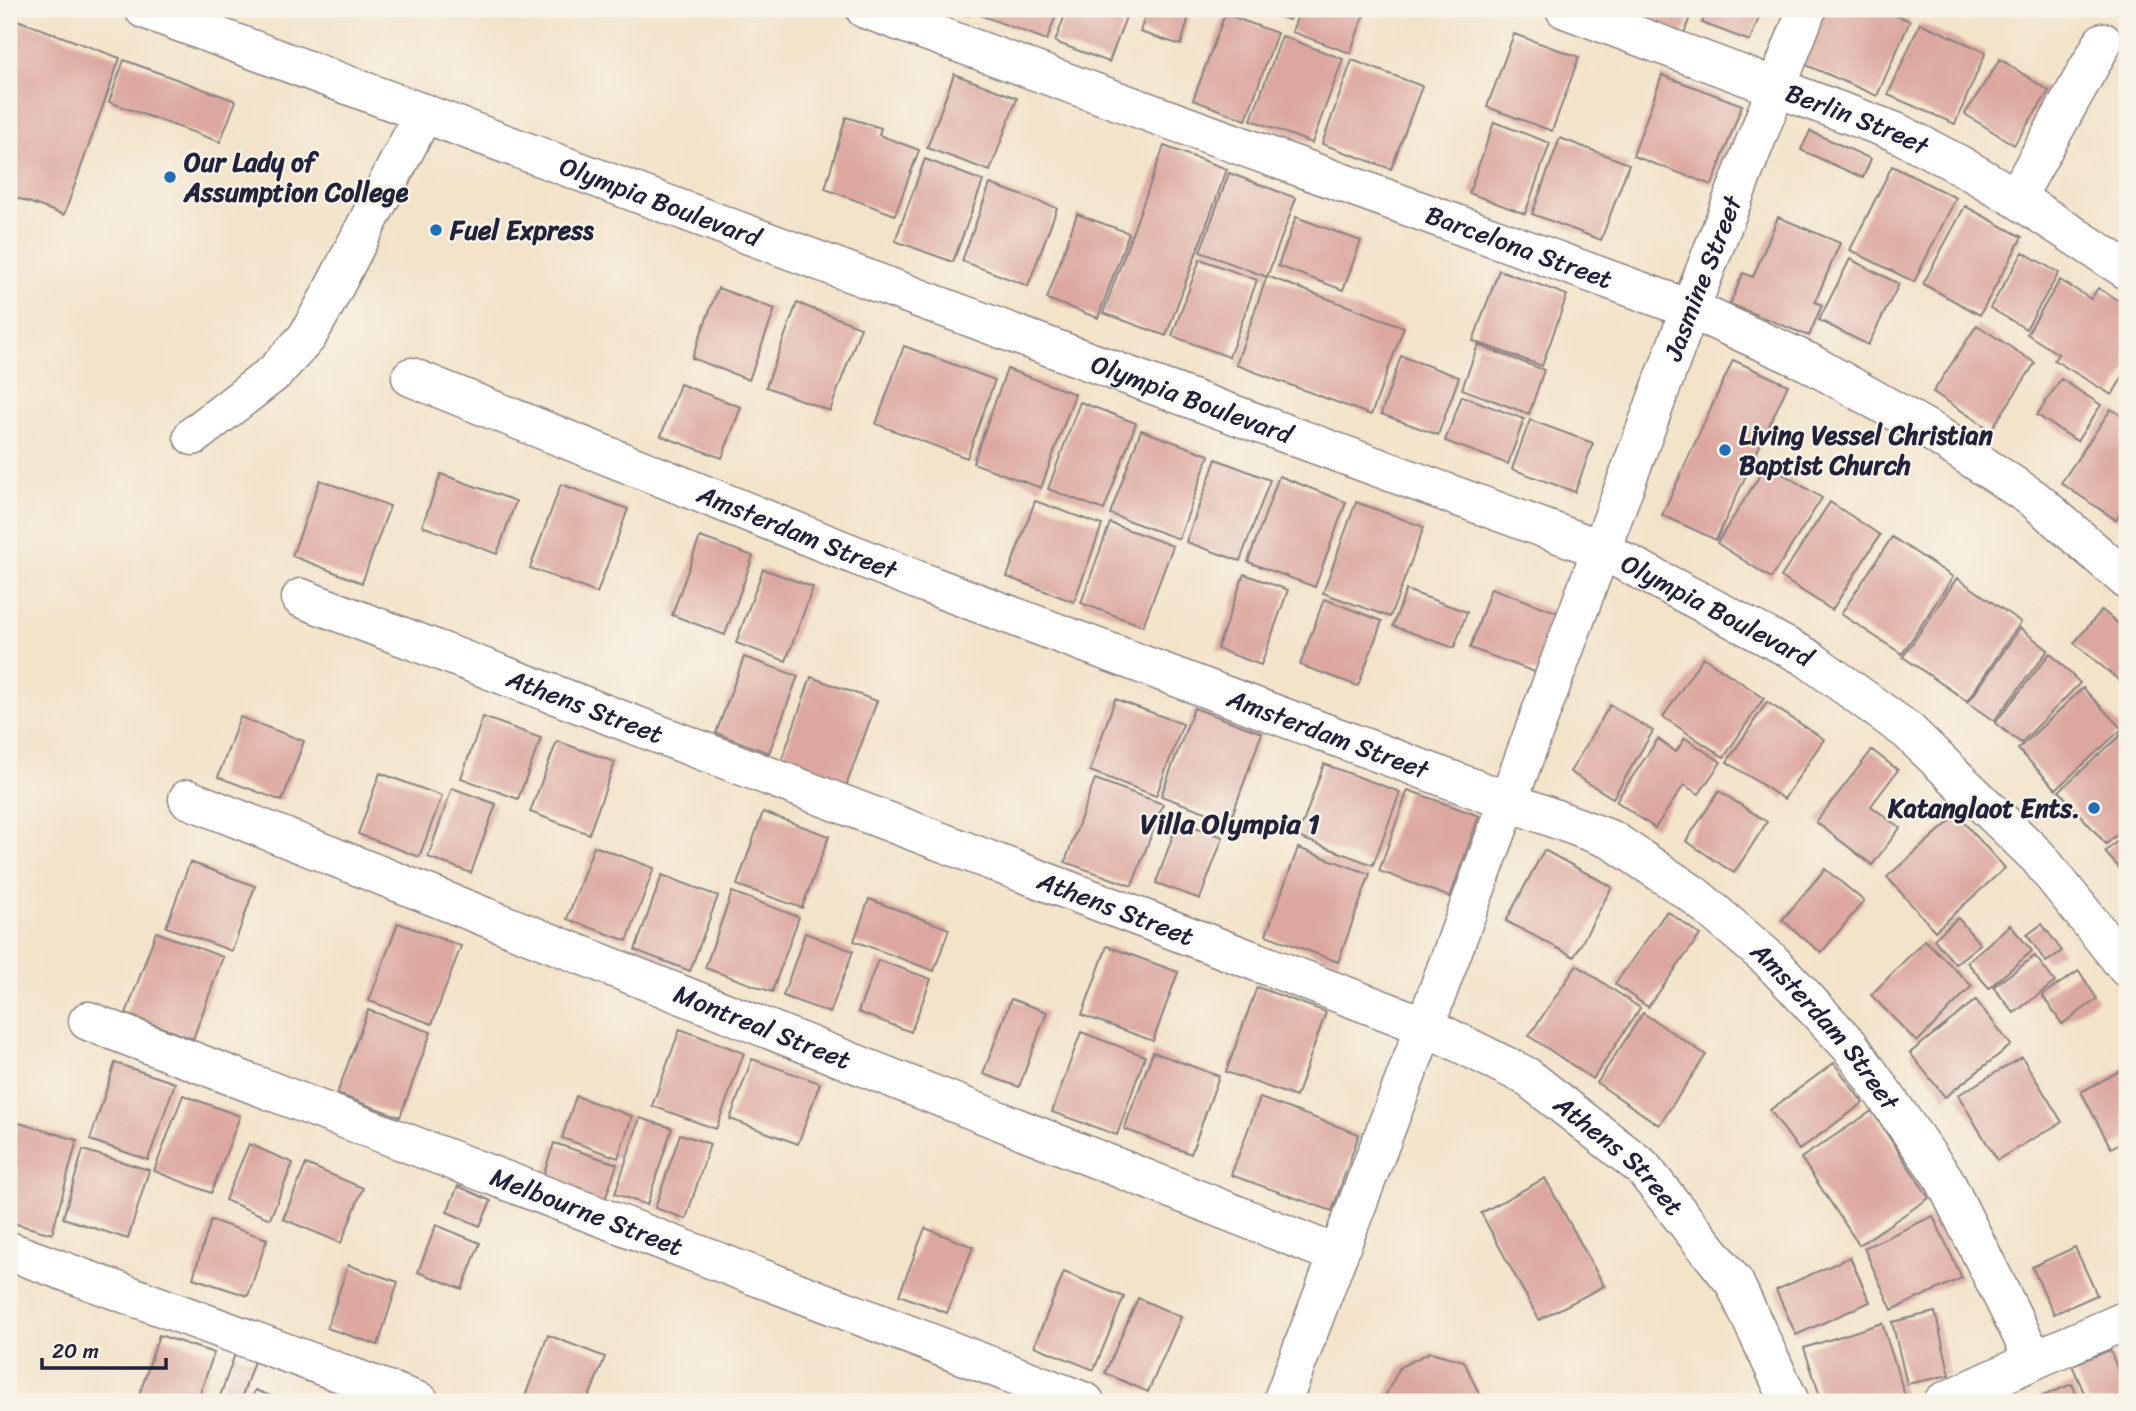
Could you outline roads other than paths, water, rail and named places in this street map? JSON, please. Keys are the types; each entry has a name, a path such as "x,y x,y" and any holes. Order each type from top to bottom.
{"street":[{"name":"Olympia Boulevard","path":"145,9 1600,549 1806,657 1908,731 2038,857 2127,968"},
{"name":"Barcelona Street","path":"864,9 1690,309 1808,362 1932,432 2034,499 2127,580"},
{"name":"Berlin Street","path":"1566,9 1896,132 2016,198 2127,270"},
{"name":"Jasmine Street","path":"1282,1402 1425,1026 1690,309 1807,9"},
{"path":"2016,198 2103,42"},
{"path":"193,436 275,372 306,337 424,113"},
{"name":"Amsterdam Street","path":"411,377 927,584 1612,840 1694,895 1769,959 1850,1046 1944,1179 2034,1360"},
{"name":"Athens Street","path":"301,598 1425,1026 1526,1076 1642,1167 1734,1282 1790,1402"},
{"name":"Montreal Street","path":"188,799 1338,1255"},
{"name":"Melbourne Street","path":"88,1021 1039,1394 1085,1402"},
{"path":"9,1251 420,1402"},
{"path":"1943,1402 2127,1320"}],"place":[{"name":"Our Lady of Assumption College","path":"170,177"},
{"name":"Fuel Express","path":"436,230"},
{"name":"Living Vessel Christian Baptist Church","path":"1725,450"},
{"name":"Katanglaot Ents.","path":"2094,808"}],"district":[{"name":"Villa Olympia 1","path":"1230,823"}]}
